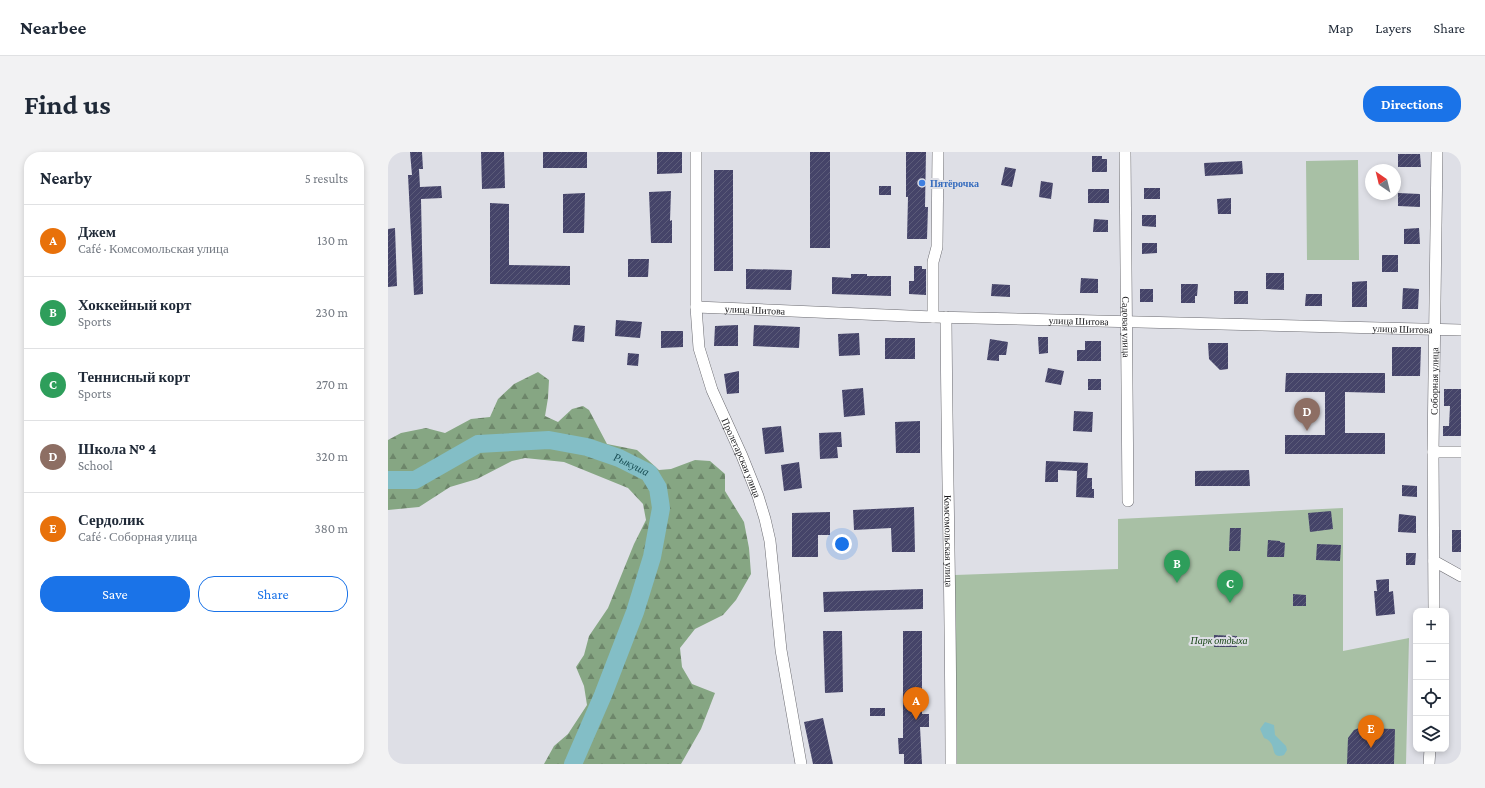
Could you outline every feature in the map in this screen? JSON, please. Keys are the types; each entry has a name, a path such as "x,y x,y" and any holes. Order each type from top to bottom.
{"street":[{"name":"Пролетарская улица","path":"696,152 696,307 699,348 712,390 758,496 770,541 781,650 801,764"},
{"path":"933,317 933,262 937,240 938,152"},
{"name":"Садовая улица","path":"1125,152 1128,501"},
{"name":"Соборная улица","path":"1434,608 1433,452 1437,152"},
{"name":"улица Шитова","path":"696,307 933,317 1461,330"},
{"name":"Комсомольская улица","path":"946,317 951,764"},
{"path":"1433,452 1461,452"},
{"path":"1434,561 1461,576"},
{"path":"1429,764 1430,752"}],"green space":[{"path":"1358,160 1359,260 1307,260 1306,161"},
{"path":"538,372 549,380 545,416 558,422 572,409 583,406 589,410 607,444 637,450 659,470 671,469 695,460 710,461 725,474 725,491 744,522 749,548 751,574 736,600 723,615 695,629 680,648 682,667 692,684 715,693 701,729 681,764 544,764 554,746 568,734 587,705 584,686 576,667 584,655 589,636 608,608 634,544 646,520 643,504 628,488 564,462 525,458 512,461 477,479 450,487 419,507 388,510 388,440 401,433 426,428 445,433 471,419 490,417 498,399 514,384"},
{"name":"Парк отдыха","path":"1343,508 1343,651 1409,638 1406,764 956,764 955,575 1118,569 1118,519"}],"water":[{"path":"1265,722 1274,725 1275,735 1286,746 1287,750 1284,755 1276,755 1269,740 1264,738 1260,729"}],"building":[{"path":"410,152 422,152 423,169 419,169 420,187 441,186 442,198 421,199 423,294 414,295 408,175 412,175"},
{"path":"481,152 504,152 505,188 482,189"},
{"path":"543,152 587,152 587,168 543,168"},
{"path":"657,152 682,152 682,173 657,174"},
{"path":"810,152 830,152 830,248 810,248"},
{"path":"906,152 926,152 925,207 928,207 927,239 907,239 908,197 906,197"},
{"path":"1398,154 1420,154 1421,167 1401,167 1401,164 1398,164"},
{"path":"1092,156 1102,156 1102,159 1107,159 1107,172 1092,172"},
{"path":"1242,161 1243,174 1205,176 1204,163"},
{"path":"1005,167 1016,169 1012,187 1001,185"},
{"path":"714,170 733,170 733,271 714,271"},
{"path":"1041,181 1053,183 1051,199 1039,197"},
{"path":"879,186 891,186 891,195 879,195"},
{"path":"1144,188 1160,188 1160,199 1144,199"},
{"path":"1088,189 1109,189 1109,203 1088,203"},
{"path":"671,191 670,221 672,220 672,243 651,243 649,192"},
{"path":"585,193 584,233 563,233 563,194"},
{"path":"1401,193 1420,194 1420,207 1398,206 1398,200 1401,200"},
{"path":"1231,198 1231,214 1218,214 1217,199"},
{"path":"490,203 509,204 509,265 570,266 570,285 490,284"},
{"path":"1142,215 1156,215 1156,227 1142,226"},
{"path":"1094,219 1108,220 1108,232 1093,232"},
{"path":"395,228 397,286 388,287 388,229"},
{"path":"1419,228 1420,244 1404,244 1404,229"},
{"path":"1142,243 1157,243 1157,253 1142,254"},
{"path":"1382,255 1398,255 1398,272 1382,272"},
{"path":"628,259 649,259 648,277 628,277"},
{"path":"914,266 922,266 922,269 926,269 926,295 909,294 909,281 914,281"},
{"path":"746,269 792,270 791,290 746,289"},
{"path":"1266,273 1284,273 1284,290 1266,289"},
{"path":"851,274 891,276 891,296 832,294 832,277 851,278"},
{"path":"1081,278 1098,279 1098,293 1080,293"},
{"path":"1367,281 1367,307 1352,307 1352,282"},
{"path":"992,284 1010,285 1010,297 991,296"},
{"path":"1181,284 1198,284 1195,303 1181,303"},
{"path":"1403,288 1419,289 1418,309 1402,309"},
{"path":"1140,289 1153,289 1153,302 1140,302"},
{"path":"1234,291 1248,291 1248,304 1234,304"},
{"path":"1306,294 1322,294 1322,306 1305,306"},
{"path":"616,320 642,322 640,338 615,336"},
{"path":"574,325 585,326 584,342 572,341"},
{"path":"738,325 738,346 714,346 715,326"},
{"path":"754,325 800,327 799,348 753,346"},
{"path":"661,331 683,331 683,347 661,348"},
{"path":"859,333 860,355 839,356 838,334"},
{"path":"1038,337 1048,337 1048,353 1039,354"},
{"path":"885,338 915,338 915,359 885,359"},
{"path":"990,339 1008,342 1006,355 999,355 999,361 987,360"},
{"path":"1085,341 1101,341 1101,361 1077,361 1077,350 1085,350"},
{"path":"1208,343 1228,343 1228,369 1220,370 1209,359"},
{"path":"1392,347 1421,347 1420,376 1392,376"},
{"path":"628,353 639,354 638,366 627,365"},
{"path":"1048,368 1064,371 1061,385 1045,382"},
{"path":"739,371 739,393 727,394 724,374"},
{"path":"1286,373 1385,373 1385,393 1345,392 1345,433 1385,433 1385,454 1285,454 1285,435 1325,435 1325,392 1285,392"},
{"path":"1088,379 1101,379 1101,390 1088,390"},
{"path":"863,388 865,415 844,417 842,390"},
{"path":"1444,389 1461,389 1461,436 1443,436 1443,426 1449,426 1450,406 1444,406"},
{"path":"1074,411 1093,412 1092,432 1073,431"},
{"path":"920,421 920,453 896,453 895,422"},
{"path":"781,426 784,452 765,454 762,428"},
{"path":"841,432 842,447 837,447 838,458 820,459 819,433"},
{"path":"1046,461 1088,463 1087,478 1092,478 1094,498 1076,497 1077,471 1058,470 1058,482 1045,482"},
{"path":"799,462 802,488 784,491 781,465"},
{"path":"1249,470 1250,486 1195,486 1195,471"},
{"path":"1402,485 1417,486 1417,497 1402,496"},
{"path":"914,507 915,552 892,552 891,528 854,530 853,510"},
{"path":"1331,511 1333,529 1310,532 1308,513"},
{"path":"830,512 830,535 818,535 818,557 792,557 792,513"},
{"path":"1399,514 1416,516 1416,533 1398,532"},
{"path":"1230,528 1241,528 1240,551 1229,551"},
{"path":"1452,530 1461,530 1461,552 1452,552"},
{"path":"1268,540 1285,543 1284,557 1267,557"},
{"path":"1317,544 1341,545 1340,561 1316,560"},
{"path":"1406,553 1416,553 1415,565 1406,565"},
{"path":"1389,579 1389,592 1393,591 1395,614 1376,616 1374,591 1377,591 1376,580"},
{"path":"923,589 923,609 824,612 823,592"},
{"path":"1293,594 1306,595 1306,606 1293,606"},
{"path":"823,631 842,631 843,692 825,693"},
{"path":"903,631 922,631 922,714 929,714 929,727 920,727 922,764 904,764 904,754 899,754 898,738 903,738"},
{"path":"1214,635 1237,636 1237,647 1214,647"},
{"path":"870,708 885,708 885,716 870,716"},
{"path":"823,718 833,764 813,764 804,722"},
{"path":"1359,728 1395,729 1394,764 1347,764 1348,738 1354,730"}],"waterway":[{"name":"Рыкуша","path":"388,480 415,480 478,444 549,440 587,447 619,458 649,473 658,488 661,508 652,557 635,612 603,695 573,764"}],"place":[{"name":"Пятёрочка","path":"922,183"},
{"name":"Школа № 4","path":"1307,431"},
{"name":"Хоккейный корт","path":"1177,583"},
{"name":"Теннисный корт","path":"1230,603"},
{"name":"Джем","path":"916,720"},
{"name":"Сердолик","path":"1371,748"}]}
